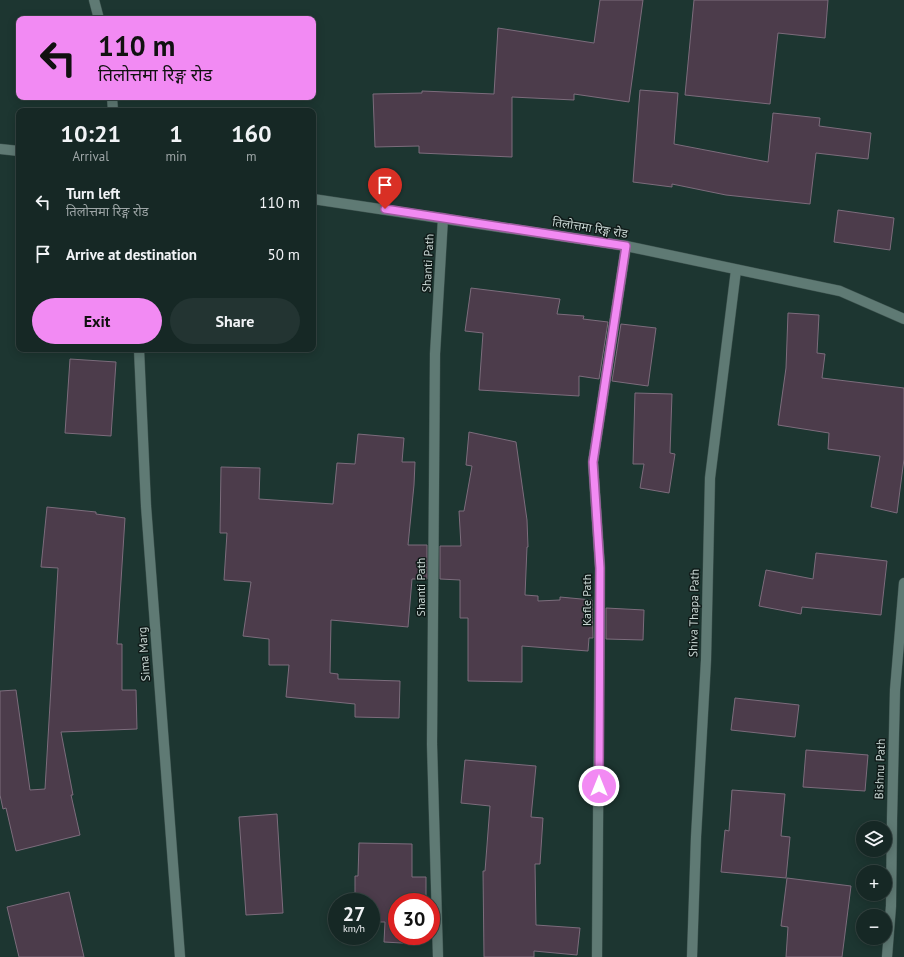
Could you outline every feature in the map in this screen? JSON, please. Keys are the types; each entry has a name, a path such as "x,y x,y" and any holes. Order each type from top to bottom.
{"street":[{"path":"94,0 98,16"},
{"path":"0,149 16,151"},
{"name":"तिलोत्तमा रिङ्ग रोड","path":"316,199 626,246 840,291 904,319"},
{"name":"Shanti Path","path":"438,957 432,736 435,354 443,218"},
{"name":"Kafle Path","path":"598,957 600,568 593,462 626,246"},
{"name":"Shiva Thapa Path","path":"692,957 696,837 706,660 710,478 736,270"},
{"name":"Sima Marg","path":"139,352 146,506 180,957"},
{"name":"Bishnu Path","path":"887,957 891,906 895,690 904,582"}],"building":[{"path":"600,0 643,0 629,102 574,94 574,100 512,97 512,157 419,153 419,146 375,147 373,94 422,93 422,91 494,94 498,28 594,43"},
{"path":"694,0 828,0 825,38 778,33 770,104 685,95"},
{"path":"640,90 678,93 674,144 768,162 773,113 820,118 819,126 871,133 868,159 816,153 810,204 726,195 672,184 672,187 633,182"},
{"path":"838,210 894,218 890,250 834,242"},
{"path":"471,288 560,299 557,314 584,316 583,319 608,322 599,379 579,376 579,396 479,390 483,333 465,331"},
{"path":"788,313 819,315 817,353 825,354 822,378 904,388 904,459 897,513 871,507 880,456 828,449 829,433 778,425 786,368"},
{"path":"621,324 656,328 648,386 612,381"},
{"path":"70,359 116,362 111,436 65,433"},
{"path":"635,393 672,394 670,453 675,454 669,493 640,488 644,464 633,464"},
{"path":"469,432 516,442 527,520 528,547 525,595 538,596 538,601 560,600 560,597 592,600 593,638 589,638 588,651 522,646 522,682 468,681 468,618 460,618 460,580 440,579 440,546 461,546 459,511 464,511 472,466 466,465"},
{"path":"358,434 404,438 402,462 415,462 408,545 427,545 427,579 412,579 408,627 331,620 330,673 338,674 338,679 400,681 399,718 355,717 355,704 286,697 289,665 269,665 269,639 243,636 251,582 224,580 227,533 220,533 221,467 260,468 259,499 333,504 337,463 355,464"},
{"path":"47,507 96,512 96,514 125,518 117,644 122,644 122,690 136,690 137,729 61,732 73,795 71,795 80,835 16,851 6,808 3,809 0,795 0,691 16,690 30,790 45,789 58,568 41,567"},
{"path":"816,553 887,561 881,615 802,607 801,614 759,606 766,570 813,579"},
{"path":"606,608 644,610 643,640 606,639"},
{"path":"735,698 799,705 795,737 731,730"},
{"path":"806,750 868,755 865,791 803,787"},
{"path":"465,760 536,766 531,817 543,818 540,864 535,864 536,925 580,928 577,955 534,951 534,957 484,957 483,871 485,871 490,806 461,803"},
{"path":"732,790 785,794 781,836 790,837 786,878 721,872 725,830 729,831"},
{"path":"277,814 283,913 246,915 239,817"},
{"path":"359,843 412,844 412,877 426,877 426,893 388,893 388,942 384,942 385,922 380,922 380,893 355,893 355,876 358,876"},
{"path":"787,878 851,886 842,957 786,957 788,927 781,926"},
{"path":"69,892 84,957 19,957 7,907"}],"route":[{"path":"385,209 626,246 593,462 600,568 599,786"}]}
